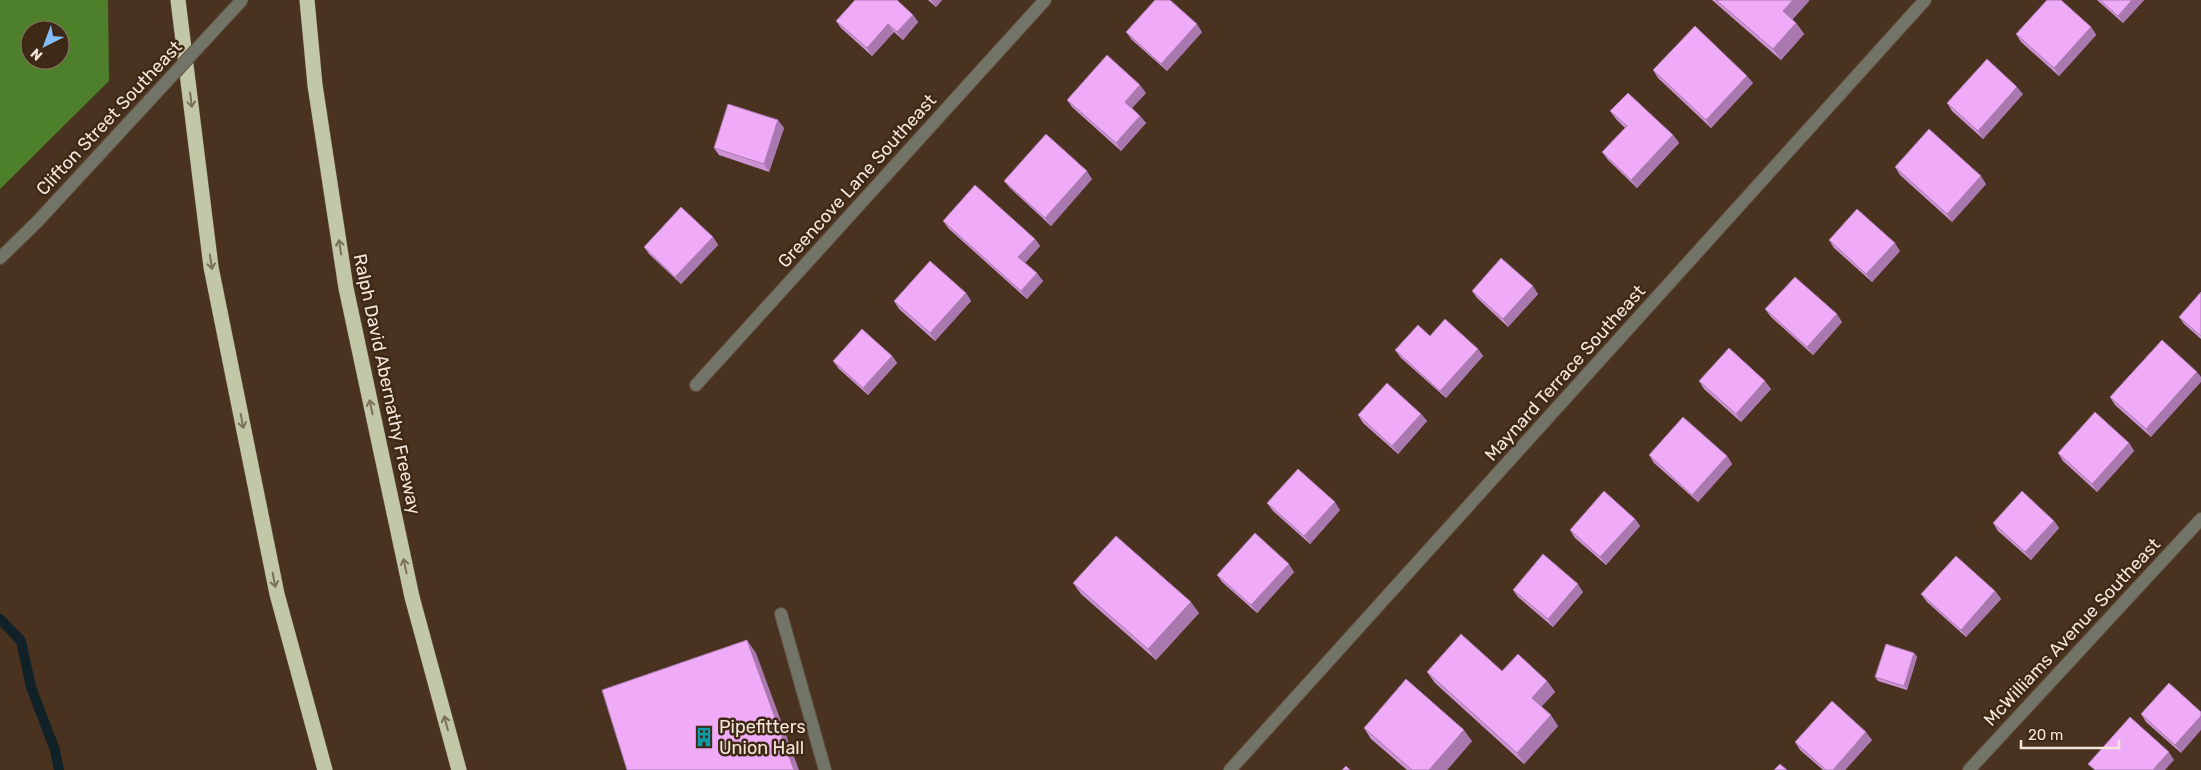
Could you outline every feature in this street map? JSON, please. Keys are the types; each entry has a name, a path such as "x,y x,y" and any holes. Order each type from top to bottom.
{"highway":[{"path":"178,0 211,267 277,594 325,770"},
{"name":"Ralph David Abernathy Freeway","path":"307,0 315,85 346,288 412,597 459,770"}],"street":[{"name":"Clifton Street Southeast","path":"0,258 37,222 242,0"},
{"name":"Greencove Lane Southeast","path":"696,385 1045,0"},
{"name":"Maynard Terrace Southeast","path":"1230,770 1925,0"},
{"name":"McWilliams Avenue Southeast","path":"1969,770 2201,519"},
{"path":"781,614 825,770"}],"green space":[{"path":"0,0 108,0 109,81 0,189"}],"building":[{"path":"855,0 897,0 913,15 897,32 888,24 867,48 836,21"},
{"path":"1155,0 1170,0 1197,24 1161,64 1126,32"},
{"path":"1716,0 1793,0 1783,11 1796,23 1773,49"},
{"path":"2047,0 2061,0 2091,27 2054,68 2016,34"},
{"path":"2100,0 2132,0 2118,16"},
{"path":"1695,26 1747,76 1706,120 1653,70"},
{"path":"1107,55 1140,85 1125,102 1140,116 1116,143 1067,100"},
{"path":"1987,59 2017,87 1978,131 1947,103"},
{"path":"1628,93 1673,135 1631,180 1602,152 1627,126 1610,111"},
{"path":"728,104 778,120 764,164 714,148"},
{"path":"1929,129 1981,176 1947,214 1895,167"},
{"path":"1046,134 1087,171 1045,218 1004,181"},
{"path":"975,185 1035,239 1018,257 1037,273 1021,291 943,221"},
{"path":"681,207 713,237 675,277 644,247"},
{"path":"1857,209 1895,243 1866,274 1829,240"},
{"path":"1501,258 1533,286 1503,319 1472,291"},
{"path":"930,261 966,293 930,333 894,301"},
{"path":"1795,277 1837,314 1807,347 1765,309"},
{"path":"2201,292 2201,336 2179,317"},
{"path":"1445,319 1478,349 1440,391 1395,350 1418,325 1430,336"},
{"path":"862,329 892,356 863,388 833,361"},
{"path":"2162,340 2197,372 2146,429 2110,397"},
{"path":"1729,348 1765,381 1736,414 1699,381"},
{"path":"1387,383 1421,414 1392,446 1358,415"},
{"path":"2095,412 2129,443 2092,484 2058,453"},
{"path":"1683,417 1727,456 1692,495 1649,455"},
{"path":"1298,469 1335,502 1304,536 1267,503"},
{"path":"1604,491 1635,519 1600,557 1570,530"},
{"path":"2022,491 2054,521 2025,552 1993,523"},
{"path":"1255,533 1289,564 1251,605 1217,575"},
{"path":"1116,536 1191,602 1148,649 1073,583"},
{"path":"1543,554 1578,584 1548,619 1513,590"},
{"path":"1956,556 1995,591 1961,630 1921,594"},
{"path":"1461,634 1502,671 1518,654 1547,681 1532,698 1551,715 1517,753 1427,672"},
{"name":"Pipefitters Union Hall","path":"747,640 794,770 627,770 602,690"},
{"path":"1886,644 1914,653 1904,686 1875,677"},
{"path":"1406,679 1464,730 1429,770 1412,770 1364,728"},
{"path":"2169,683 2201,712 2201,716 2175,745 2141,714"},
{"path":"1832,701 1866,732 1833,770 1826,770 1795,742"},
{"path":"2130,717 2169,752 2153,770 2095,770 2088,764"},
{"path":"1780,764 1787,770 1774,770"},
{"path":"1346,766 1350,770 1342,770"}],"waterway":[{"path":"0,619 21,641 31,687 55,750 59,770"}],"place":[{"name":"Pipefitters Union Hall","path":"704,737"}]}
